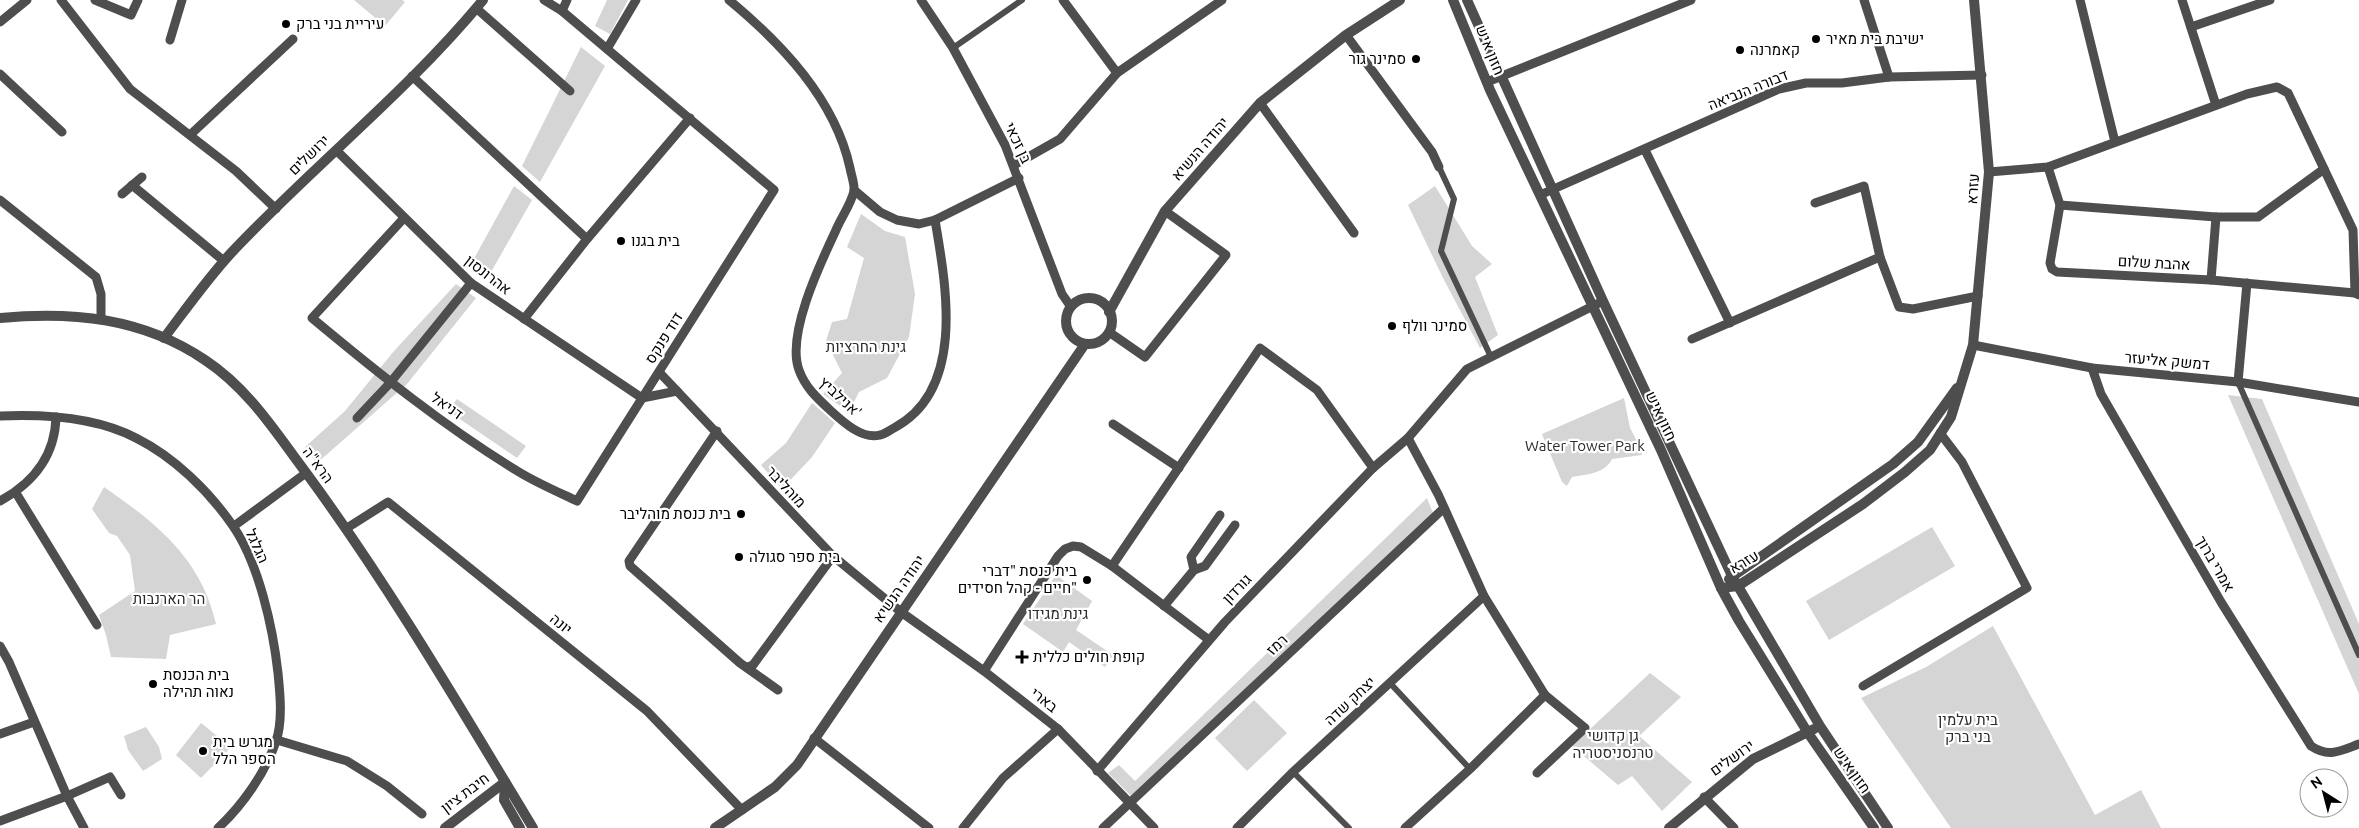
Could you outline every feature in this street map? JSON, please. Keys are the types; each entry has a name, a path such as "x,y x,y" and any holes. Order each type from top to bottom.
{"street":[{"path":"0,22 27,0"},
{"path":"61,0 130,88 236,171 276,209"},
{"path":"95,0 131,15 138,0"},
{"path":"170,40 182,0"},
{"path":"524,319 587,239 690,118 562,11 544,0"},
{"path":"562,11 567,0"},
{"path":"607,49 636,0"},
{"path":"729,0 794,62 834,124 847,155 854,190 880,212 897,220 919,224 935,220 1019,178"},
{"name":"בן זכאי","path":"921,0 952,48 1005,145 1062,294 1071,307"},
{"path":"952,48 1022,0"},
{"path":"1064,0 1117,74"},
{"path":"1014,166 1060,139 1117,74 1222,0"},
{"name":"יהודה הנשיא","path":"1109,312 1165,211 1260,103 1346,35 1400,0"},
{"name":"חזון איש","path":"1453,0 1487,82 1661,450 1721,588 1808,732 1874,828"},
{"name":"חזון איש","path":"1467,0 1603,301 1732,576 1820,726 1888,828"},
{"path":"1487,82 1691,0"},
{"path":"1864,0 1890,77"},
{"name":"עזרא","path":"1721,588 1738,586 1863,504 1930,450 1951,417 1973,345 1990,172 1974,0"},
{"path":"2080,0 2115,142"},
{"path":"2182,0 2216,105"},
{"path":"2191,27 2270,0"},
{"path":"479,4 570,91"},
{"name":"ירושלים","path":"164,338 224,261 412,76 479,4"},
{"path":"1346,35 1432,152 1454,199 1441,251 1492,357"},
{"path":"190,135 293,39"},
{"path":"0,74 62,132"},
{"name":"דבורה הנביאה","path":"1540,195 1779,89 1806,83 1842,83 1890,77 1982,75"},
{"path":"412,76 587,239"},
{"path":"1990,172 2048,167 2247,94 2277,87 2288,93 2353,230 2357,294"},
{"path":"1260,103 1354,233"},
{"name":"דוד פנקס","path":"577,501 774,190 690,118"},
{"name":"אהרונסון","path":"336,150 471,284 642,398"},
{"path":"1645,150 1730,323"},
{"name":"אהבת שלום","path":"2048,167 2060,206 2050,263 2052,269 2057,272 2211,280 2357,294"},
{"path":"2060,206 2216,217 2258,217 2324,169"},
{"path":"122,194 142,176"},
{"path":"132,185 224,261"},
{"path":"1814,203 1864,186 1880,257 1899,307 1913,309 1978,296"},
{"name":"אנילביץ'","path":"854,190 800,321 794,352 799,371 809,390 845,423 857,431 880,436 900,425 914,414 927,398 939,367 947,326 946,280 935,220"},
{"path":"0,200 96,277 101,294 101,318"},
{"path":"1109,332 1145,357 1226,255 1165,211"},
{"path":"2211,280 2216,217"},
{"name":"דניאל","path":"404,218 312,318 390,383 520,473 577,501"},
{"path":"1692,338 1880,257"},
{"path":"2247,283 2238,382 2359,655"},
{"path":"357,418 390,383 471,284"},
{"path":"1084,299 1092,299 1105,305 1109,312 1111,325 1109,332 1099,342 1085,344 1071,336 1067,329 1066,321 1071,307 1084,299"},
{"name":"גורדון","path":"1097,770 1209,640 1373,468 1408,438 1467,369 1603,301"},
{"name":"הרא\"ה","path":"0,318 48,316 101,318 134,327 164,338 204,359 240,387 258,407 347,528 499,769 533,828"},
{"name":"יהודה הנשיא","path":"715,828 786,777 1085,344"},
{"name":"דמשק אליעזר","path":"1973,345 2092,368 2238,382 2359,402"},
{"path":"1112,566 1260,348 1317,390 1373,468"},
{"name":"אמרי ברוך","path":"2092,368 2101,394 2221,602 2311,746 2321,752 2335,753 2359,744"},
{"name":"מוהליבר","path":"659,372 717,431 773,495 833,556 901,612"},
{"name":"עזרא","path":"1721,588 1732,576 1893,464 1918,442 1964,379"},
{"path":"642,398 677,391"},
{"name":"הגלגל","path":"0,416 34,414 115,428 159,451 180,467 234,526 250,560 265,604 275,648 280,690 277,740 245,799 218,828"},
{"path":"0,502 16,493 35,475 48,456 56,433 56,417"},
{"path":"1113,424 1179,468"},
{"path":"717,431 630,561 630,566 740,663 778,690"},
{"path":"1863,686 2027,588 1962,462 1940,433"},
{"path":"1408,438 1444,508 1484,596 1545,695 1585,728 1537,773"},
{"path":"234,526 306,473"},
{"path":"16,493 97,625"},
{"name":"יונה","path":"347,528 388,502 647,710 742,810"},
{"name":"רמז","path":"1102,828 1444,508"},
{"path":"1194,570 1190,557 1220,515"},
{"path":"1164,606 1194,570 1205,566 1235,525"},
{"path":"984,671 1058,556 1064,549 1073,546 1081,547 1112,566 1209,640"},
{"path":"748,667 754,665 833,556"},
{"name":"יצחק שדה","path":"1236,828 1293,772 1484,596"},
{"name":"בארי","path":"901,612 984,671 1058,730 1154,828"},
{"path":"0,646 5,663 67,796 84,828"},
{"path":"1390,683 1470,769"},
{"path":"1405,828 1470,769 1545,695"},
{"path":"0,734 34,722"},
{"name":"ירושלים","path":"1669,828 1704,797 1753,759 1820,726"},
{"path":"963,828 1002,778 1058,730"},
{"path":"814,738 929,828"},
{"path":"277,740 347,761 387,786 422,814"},
{"path":"1293,772 1349,828"},
{"path":"0,821 67,796 110,777 121,795"},
{"path":"505,782 504,800 520,828"},
{"name":"חיבת ציון","path":"444,828 505,782"},
{"path":"1704,797 1734,828"},
{"path":"481,800 504,800"}],"green space":[{"path":"354,0 402,0 405,2 385,26"},
{"path":"607,0 628,0 610,34 595,26"},
{"path":"581,47 605,66 540,182 522,166"},
{"path":"514,186 532,200 487,279 470,266"},
{"path":"1435,186 1472,246 1492,264 1475,277 1498,335 1480,348 1443,278 1408,205"},
{"name":"גינת החרציות","path":"861,214 885,231 905,237 915,294 909,337 887,378 859,392 849,412 823,394 842,373 826,341 832,322 847,319 864,258 847,247"},
{"path":"456,284 476,298 407,384 317,463 305,447 345,411 394,351"},
{"path":"2228,395 2262,399 2359,624 2359,694"},
{"name":"Water Tower Park","path":"1624,398 1630,428 1642,455 1612,459 1605,468 1590,474 1572,477 1567,486 1562,482 1542,434"},
{"path":"457,399 526,446 517,458 448,411"},
{"path":"812,403 835,423 812,457 782,489 761,465 786,443"},
{"name":"הר הארנבות","path":"104,487 141,514 174,544 188,561 209,601 216,624 170,635 166,659 111,657 99,615 135,591 130,555 117,536 109,533 92,509"},
{"path":"1427,498 1433,513 1132,797 1108,773 1119,765 1135,781"},
{"path":"1932,527 1955,566 1829,640 1806,601"},
{"name":"גינת מגידו","path":"1056,575 1092,601 1076,630 1113,655 1105,667 1069,642 1063,652 1023,624"},
{"name":"בית עלמין בני ברק","path":"1993,626 2095,815 2141,790 2161,828 1951,828 1861,698 1926,667"},
{"name":"גן קדושי טרנסניסטריה","path":"1650,673 1681,697 1639,736 1692,782 1662,811 1632,776 1618,785 1572,746"},
{"path":"1254,700 1287,733 1247,771 1215,738"},
{"name":"מגרש בית הספר הלל","path":"201,723 231,747 201,778 176,755"},
{"path":"146,727 159,747 162,759 143,771 128,750 124,736"}],"place":[{"name":"עיריית בני ברק","path":"286,24"},
{"name":"ישיבת בית מאיר","path":"1816,39"},
{"name":"קאמרנה","path":"1740,50"},
{"name":"סמינר גור","path":"1416,59"},
{"name":"בית בגנו","path":"621,241"},
{"name":"סמינר וולף","path":"1392,326"},
{"name":"בית כנסת מוהליבר","path":"741,514"},
{"name":"בית ספר סגולה","path":"739,557"},
{"name":"בית כנסת \"דברי חיים - קהל חסידים\"","path":"1087,580"},
{"name":"קופת חולים כללית","path":"1022,657"},
{"name":"בית הכנסת נאוה תהילה","path":"153,684"},
{"name":"מגרש בית הספר הלל","path":"203,751"}]}
